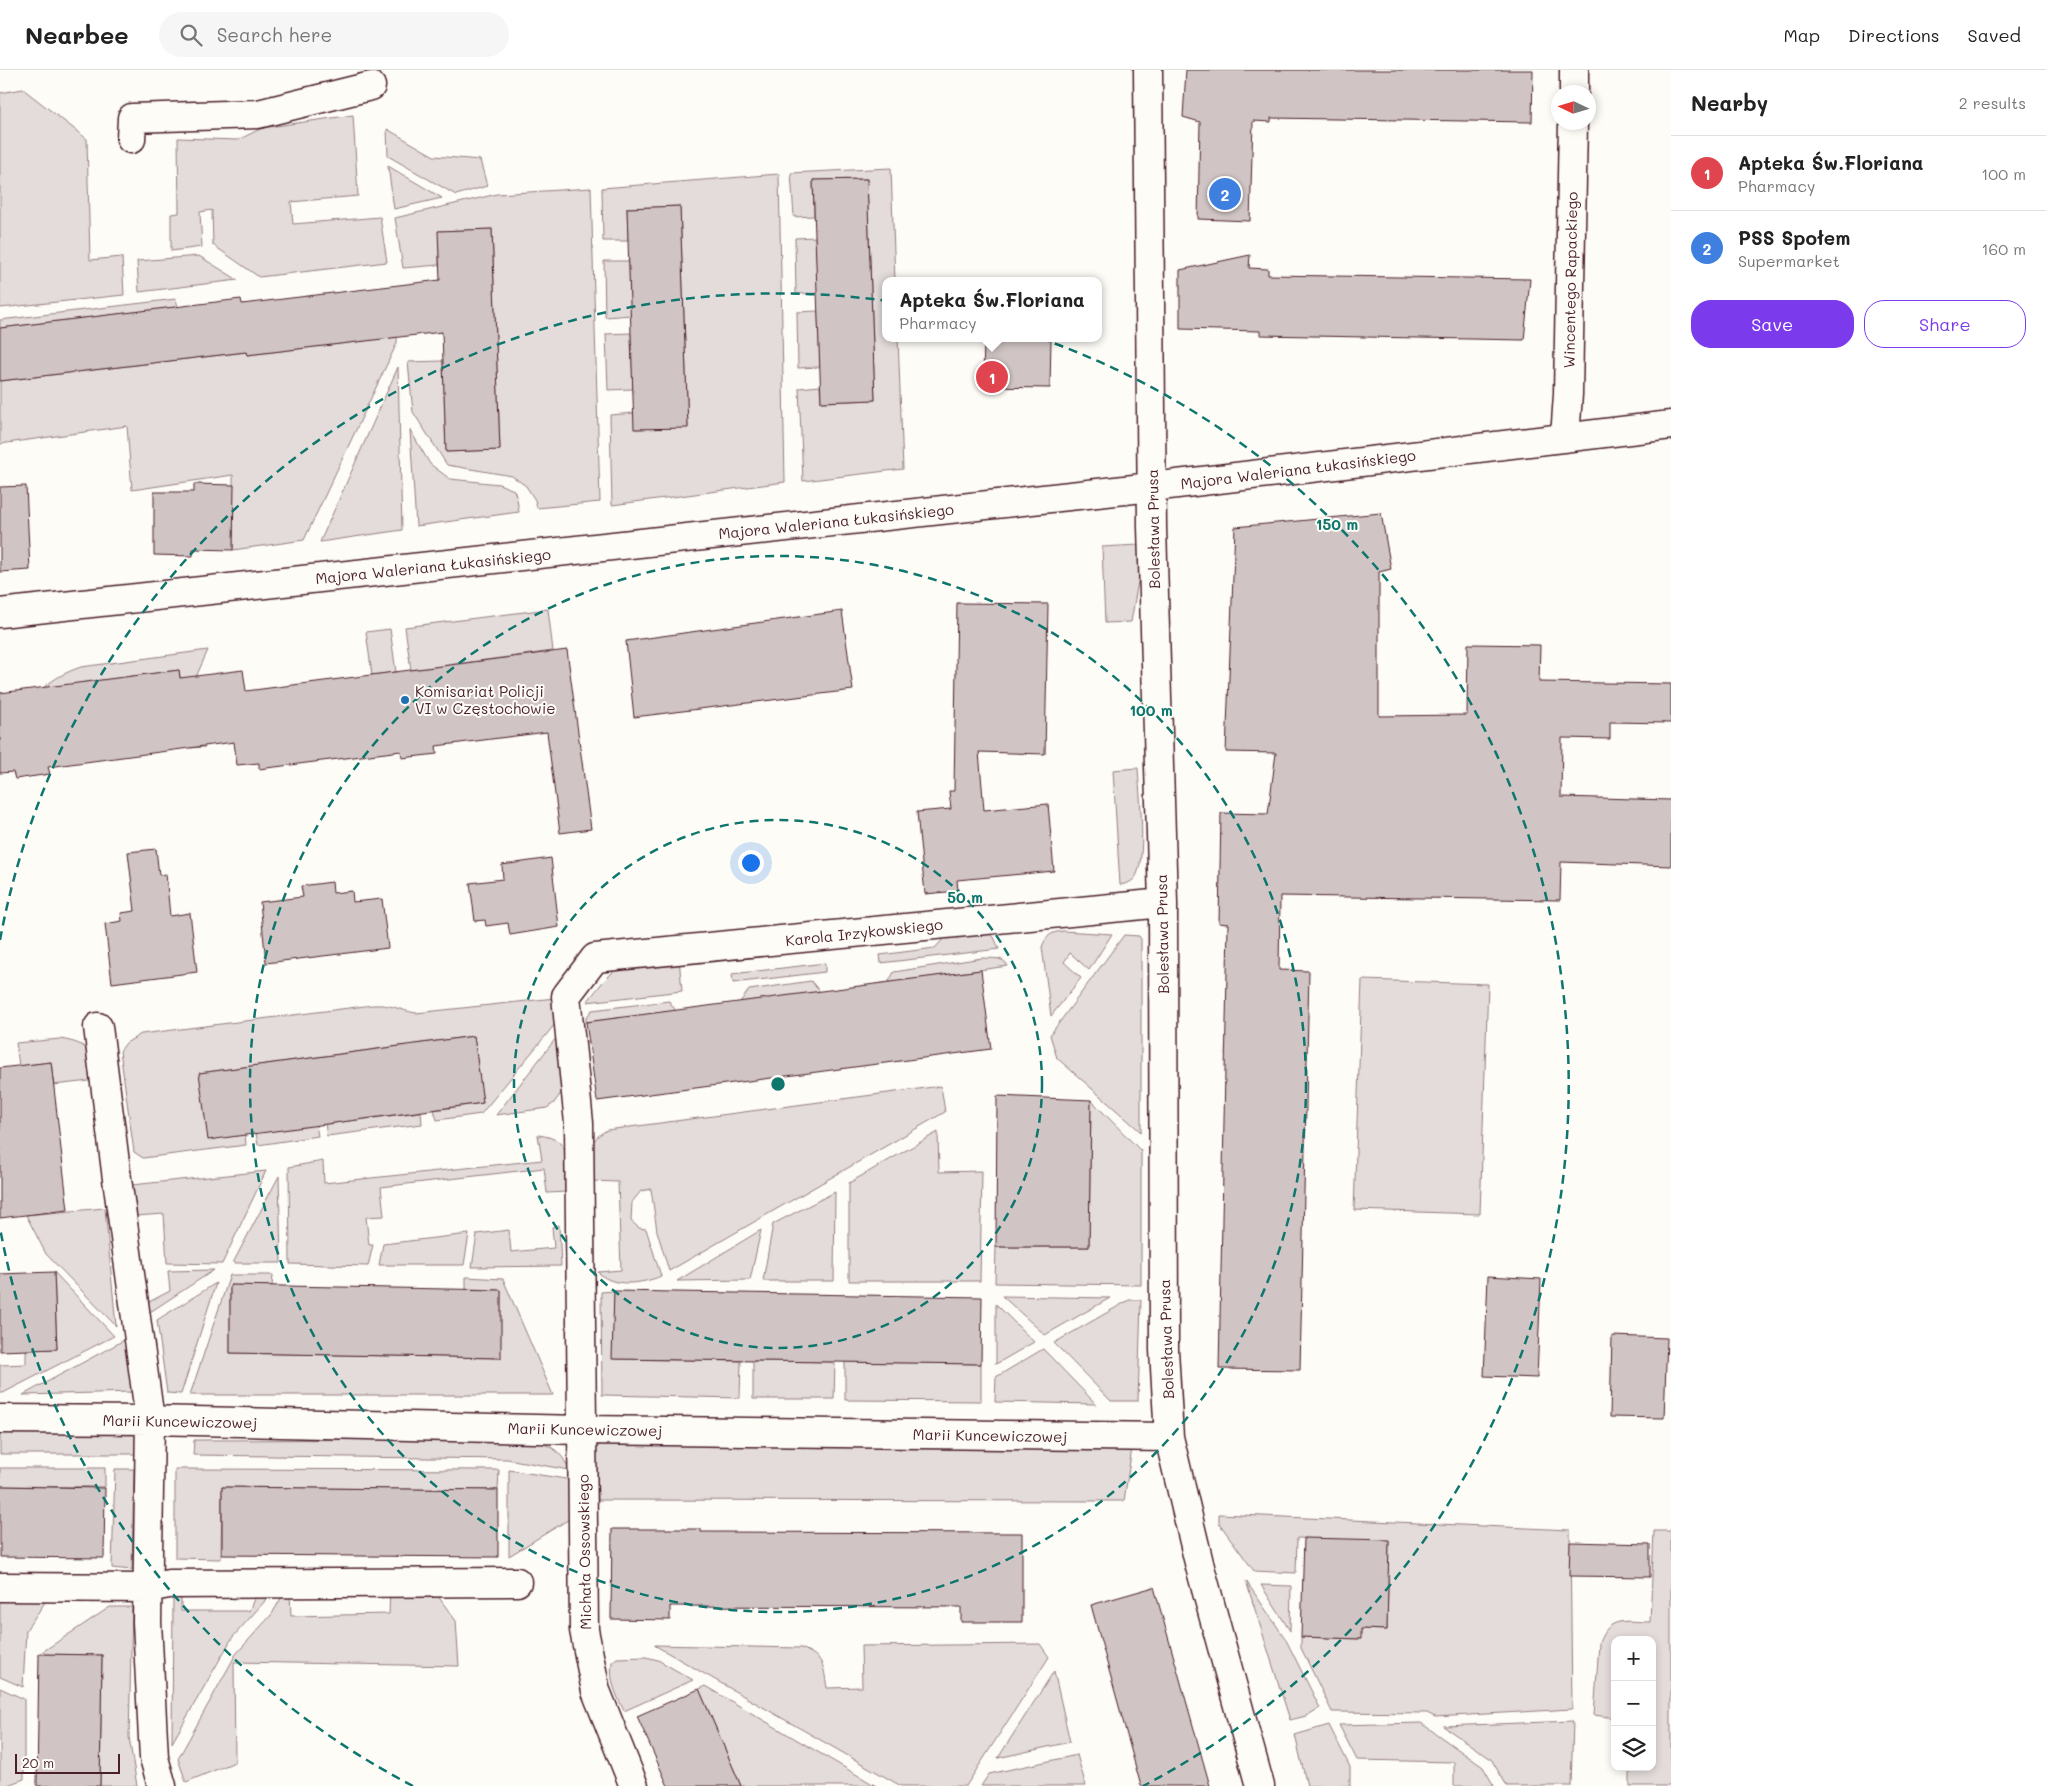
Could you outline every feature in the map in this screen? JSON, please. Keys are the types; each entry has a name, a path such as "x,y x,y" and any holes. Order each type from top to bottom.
{"street":[{"name":"Bolesława Prusa","path":"1148,70 1152,487 1163,903 1164,1350 1169,1437 1200,1567 1260,1786"},
{"path":"1574,70 1574,85"},
{"path":"131,139 132,118 258,114 371,86"},
{"name":"Wincentego Rapackiego","path":"1565,438 1568,394 1573,130"},
{"name":"Majora Waleriana Łukasińskiego","path":"0,613 1152,487 1671,425"},
{"name":"Karola Irzykowskiego","path":"582,1430 579,1123 566,996 594,958 1163,903"},
{"path":"98,1027 150,1420 147,1622 154,1758 162,1786"},
{"name":"Marii Kuncewiczowej","path":"0,1419 150,1420 582,1430 1169,1437"},
{"name":"Michała Ossowskiego","path":"582,1430 584,1630 596,1691 634,1786"},
{"path":"0,1587 148,1588 170,1584 517,1582"}],"shaded area":[{"path":"23,89 87,139 90,260 122,257 124,295 0,308 0,93"},
{"path":"353,115 358,196 291,202 293,224 380,217 387,262 259,277 213,245 212,210 200,212 202,247 171,251 171,214 179,213 178,138 238,140 262,128"},
{"path":"387,129 434,156 480,160 487,186 456,195 388,156"},
{"path":"388,166 442,198 394,209"},
{"path":"891,168 895,277 882,277 882,342 898,342 903,469 803,481 799,388 820,386 821,402 875,400 867,179 813,180 814,216 794,217 791,173"},
{"path":"779,174 785,482 612,505 610,415 634,413 635,429 688,427 680,206 627,208 628,241 603,241 602,188"},
{"path":"591,188 600,502 537,508 535,500 526,486 512,476 447,465 413,412 408,362 443,361 446,452 500,450 492,229 439,231 439,265 403,268 395,218 497,194"},
{"path":"815,237 818,293 796,294 795,238"},
{"path":"199,256 238,280 139,292 137,261"},
{"path":"604,261 629,261 631,315 605,317"},
{"path":"176,299 178,307 0,328 0,320"},
{"path":"818,311 820,367 798,368 797,312"},
{"path":"631,333 633,389 608,390 606,334"},
{"path":"397,337 397,343 304,540 233,550 233,475 132,490 127,426 0,444 0,381 246,352 247,355"},
{"path":"398,367 402,530 320,542"},
{"path":"410,430 430,464 450,479 499,484 514,490 519,512 416,526"},
{"path":"1139,545 1140,570 1131,622 1105,623 1102,547"},
{"path":"548,609 553,651 411,670 405,627"},
{"path":"390,629 396,672 372,675 366,632"},
{"path":"208,650 196,677 205,747 190,748 179,670 43,688 70,671 81,667"},
{"path":"1138,768 1142,826 1141,859 1134,879 1120,885 1113,770"},
{"path":"1063,931 1112,934 1089,970 1070,953 1064,962 1081,978 1051,1016 1042,947 1050,935"},
{"path":"989,933 994,937 999,949 881,963 880,955 935,948 945,937"},
{"path":"1124,935 1139,936 1141,939 1141,1132 1057,1058 1050,1035"},
{"path":"679,958 682,991 587,1002 617,968"},
{"path":"982,958 1000,959 1008,966 888,983 894,972"},
{"path":"825,963 825,972 733,983 732,974"},
{"path":"1362,980 1488,984 1480,1214 1354,1210"},
{"path":"811,981 820,992 740,1002 749,990"},
{"path":"555,998 556,1023 481,1114 437,1120 434,1110 483,1103 474,1036 200,1073 245,1135 246,1145 143,1158 134,1152 120,1051 126,1043 141,1034 373,1005 391,1006 416,1013"},
{"path":"669,1001 676,1011 586,1022 586,1018 592,1010"},
{"path":"560,1033 566,1086 554,1103 547,1108 496,1115"},
{"path":"60,1039 78,1044 88,1051 92,1056 98,1080 54,1085 51,1062 19,1066 16,1043"},
{"path":"941,1086 945,1112 669,1271 657,1231 651,1189 641,1191 632,1202 631,1221 639,1228 646,1229 661,1276 646,1281 628,1283 611,1280 598,1272 621,1270 618,1182 591,1181 591,1146 599,1135 607,1130"},
{"path":"1091,1100 1141,1151 1141,1285 995,1283 996,1247 1089,1247"},
{"path":"421,1112 422,1124 327,1136 325,1124"},
{"path":"316,1125 318,1136 258,1145 256,1133"},
{"path":"938,1132 939,1172 982,1171 980,1281 849,1281 849,1183"},
{"path":"538,1135 550,1137 563,1147 568,1163 567,1192 547,1193 544,1168 381,1187 384,1216 366,1217 369,1245 373,1245 368,1266 290,1264 289,1167 323,1161 324,1183 542,1160"},
{"path":"266,1171 222,1264 167,1263 164,1214 136,1216 132,1185"},
{"path":"279,1176 281,1263 233,1263"},
{"path":"835,1192 834,1281 763,1281 773,1224"},
{"path":"105,1208 116,1326 46,1254 26,1215"},
{"path":"559,1225 561,1266 472,1267 477,1234 509,1230 511,1252 554,1248 552,1227"},
{"path":"761,1230 750,1280 677,1281"},
{"path":"469,1234 464,1265 379,1265 383,1244"},
{"path":"214,1270 144,1316 143,1305 170,1291 168,1271"},
{"path":"54,1272 114,1336 0,1393 0,1365 26,1364 26,1350 57,1349"},
{"path":"230,1275 273,1275 272,1286 230,1285 230,1353 500,1358 501,1290 466,1289 466,1277 503,1279 553,1395 190,1395"},
{"path":"216,1283 181,1394 167,1393 157,1320"},
{"path":"614,1291 613,1359 741,1361 740,1398 602,1395 601,1292"},
{"path":"1002,1296 1110,1298 1045,1335"},
{"path":"1129,1300 1141,1300 1138,1401 1111,1401 1054,1343"},
{"path":"996,1304 1034,1342 996,1364"},
{"path":"128,1338 133,1392 23,1395"},
{"path":"1043,1349 1096,1404 995,1402 996,1377"},
{"path":"753,1361 835,1362 834,1399 753,1399"},
{"path":"845,1362 981,1364 981,1401 845,1400"},
{"path":"0,1432 142,1434 142,1454 0,1454"},
{"path":"518,1439 549,1446 565,1461 569,1470 507,1459 193,1455 194,1440"},
{"path":"605,1442 1132,1448 1124,1501 598,1500 597,1467 588,1469 593,1452"},
{"path":"0,1468 105,1468 105,1487 0,1486"},
{"path":"115,1469 134,1469 132,1570 112,1568"},
{"path":"175,1469 499,1470 498,1490 222,1487 221,1559 175,1558"},
{"path":"509,1470 572,1480 571,1518 509,1556"},
{"path":"1219,1514 1570,1530 1572,1709 1435,1717 1427,1713 1332,1712 1301,1648 1301,1637 1360,1639 1361,1629 1387,1630 1389,1541 1297,1538 1296,1573 1254,1571 1219,1523"},
{"path":"1654,1531 1671,1531 1671,1786 1630,1786 1630,1771 1656,1771 1656,1636 1611,1636 1611,1717 1594,1715 1599,1643 1603,1634 1613,1624 1619,1622 1650,1622"},
{"path":"1246,1581 1285,1638 1320,1708 1306,1716 1290,1720"},
{"path":"1261,1585 1291,1586 1290,1631"},
{"path":"432,1588 456,1621 459,1666 234,1662 235,1762 186,1782 178,1759 236,1654 272,1614 284,1593 290,1593 291,1616 389,1614 390,1589"},
{"path":"256,1594 268,1594 264,1602 232,1638 172,1743 173,1596 181,1596 181,1611 249,1611"},
{"path":"0,1595 50,1595 26,1630 23,1687 0,1677"},
{"path":"110,1607 132,1607 129,1737 137,1786 100,1786 102,1655 39,1654"},
{"path":"1040,1644 1049,1657 966,1786 901,1786 654,1645 801,1648 815,1655 822,1663 827,1688 862,1687 861,1646"},
{"path":"646,1657 658,1660 693,1680 624,1711 612,1681 612,1662 617,1658"},
{"path":"1054,1671 1070,1742 998,1758"},
{"path":"705,1686 876,1786 741,1786 699,1689"},
{"path":"0,1688 24,1699 24,1779 5,1786 0,1786"},
{"path":"1573,1721 1571,1786 1507,1786 1491,1759 1443,1726"},
{"path":"1421,1723 1483,1767 1494,1786 1454,1786 1454,1762 1357,1760 1339,1725"},
{"path":"1329,1725 1350,1767 1350,1786 1307,1786 1295,1735"},
{"path":"1077,1755 1086,1786 981,1786 989,1774"}],"building":[{"path":"1186,70 1533,70 1532,122 1271,118 1271,122 1253,121 1250,221 1198,219 1200,122 1183,117"},
{"path":"867,179 875,400 821,402 813,180"},
{"path":"680,206 688,428 634,429 627,208"},
{"path":"492,229 500,450 446,452 442,332 247,355 246,352 0,381 0,328 241,299 242,304 440,280 438,231"},
{"path":"1250,255 1249,268 1268,269 1268,275 1530,279 1524,340 1260,335 1260,331 1180,329 1180,270"},
{"path":"984,342 1051,342 1050,388 983,387"},
{"path":"194,484 234,485 233,550 193,549 193,556 154,555 154,492 194,492"},
{"path":"26,486 30,570 0,572 0,487"},
{"path":"1381,513 1391,569 1379,572 1379,716 1467,715 1468,644 1540,645 1539,682 1671,684 1671,723 1610,722 1610,739 1562,738 1561,797 1671,800 1671,866 1561,862 1560,900 1280,896 1279,970 1309,971 1300,1370 1219,1369 1228,924 1219,923 1221,813 1268,814 1276,753 1226,752 1235,527"},
{"path":"957,603 1048,604 1045,754 979,752 984,810 1048,804 1054,871 957,880 958,891 925,894 917,812 951,809 949,791 954,791"},
{"path":"842,611 853,690 634,717 626,641"},
{"path":"567,650 591,829 560,833 547,732 436,746 437,754 402,758 401,751 259,769 259,763 237,765 234,742 48,767 50,774 15,779 13,772 0,773 0,693 179,670 180,678 243,670 246,691"},
{"path":"156,849 159,875 166,874 170,916 190,913 197,972 112,983 105,924 122,921 121,913 135,911 128,852"},
{"path":"551,858 559,927 510,935 508,923 486,926 485,920 475,921 470,883 503,879 502,865"},
{"path":"332,882 333,893 352,891 353,902 382,899 388,948 266,963 260,902 303,897 301,886"},
{"path":"981,970 991,1049 597,1101 586,1022"},
{"path":"474,1036 483,1103 208,1140 199,1073"},
{"path":"51,1062 68,1210 0,1218 0,1068"},
{"path":"997,1096 1091,1100 1089,1247 996,1247"},
{"path":"54,1272 57,1349 0,1351 0,1274"},
{"path":"1488,1276 1541,1279 1537,1378 1484,1376"},
{"path":"230,1285 501,1290 501,1358 230,1353"},
{"path":"614,1291 982,1297 981,1364 612,1359"},
{"path":"1612,1336 1667,1338 1664,1418 1610,1417"},
{"path":"0,1486 105,1488 104,1558 0,1557"},
{"path":"222,1487 498,1490 498,1557 222,1555"},
{"path":"612,1529 701,1529 701,1532 1022,1533 1022,1622 961,1622 961,1607 670,1606 670,1620 611,1619"},
{"path":"1304,1538 1389,1540 1387,1630 1361,1629 1361,1639 1301,1637"},
{"path":"1570,1542 1650,1544 1650,1577 1569,1576"},
{"path":"1154,1587 1210,1786 1141,1786 1091,1605"},
{"path":"39,1654 102,1655 100,1786 37,1786"},
{"path":"699,1689 741,1786 668,1786 637,1716"}],"place":[{"name":"PSS Społem","path":"1225,194"},
{"name":"Apteka Św.Floriana","path":"992,377"},
{"name":"Komisariat Policji VI w Częstochowie","path":"405,700"}]}
